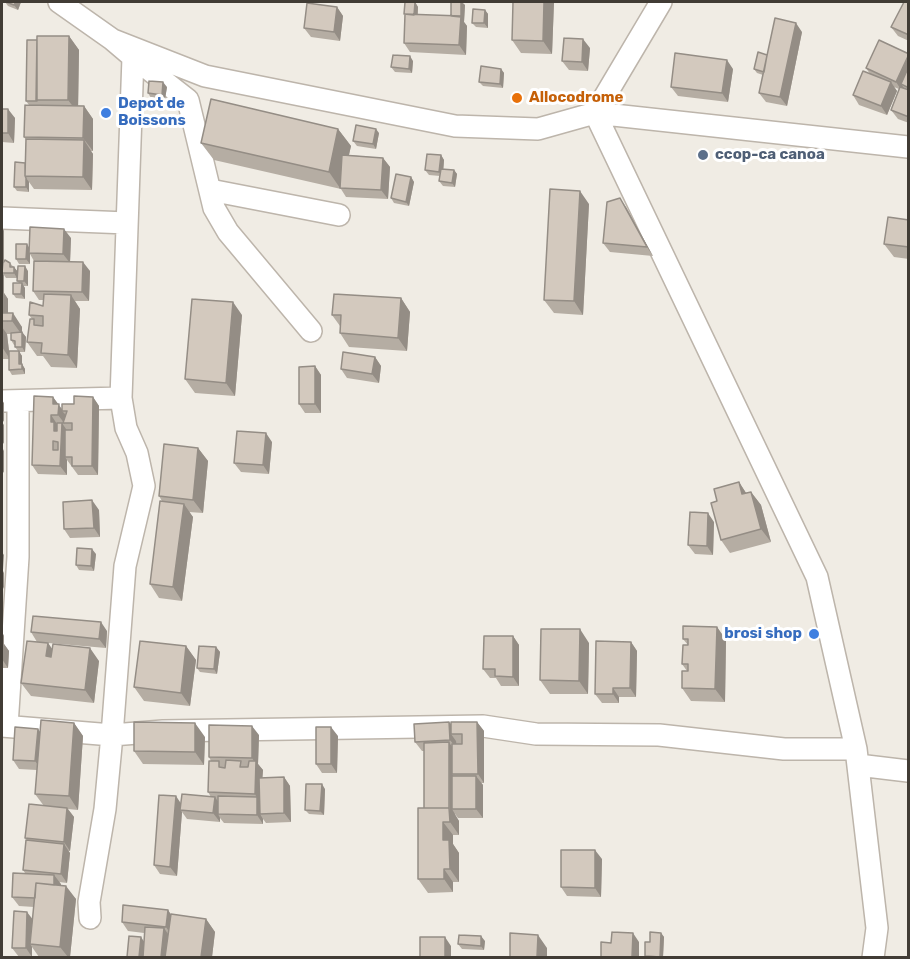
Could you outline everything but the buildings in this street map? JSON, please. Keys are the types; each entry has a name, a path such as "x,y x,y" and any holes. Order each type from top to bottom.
{"street":[{"path":"59,2 113,40 188,100 214,208 228,232 311,331"},
{"path":"595,113 661,2"},
{"path":"113,40 205,76 455,126 538,129 595,113 909,147"},
{"path":"90,918 89,902 105,809 125,566 144,486 137,453 126,428 121,398 133,57"},
{"path":"595,113 817,578 857,757 877,928 873,957"},
{"path":"210,190 339,215"},
{"path":"2,218 127,223"},
{"path":"121,398 10,401 18,557 4,726 112,735 163,731 483,726 536,734 659,735 857,757 909,771"}],"place":[{"name":"Allocodrome","path":"517,98"},
{"name":"Depot de Boissons","path":"106,113"},
{"name":"ccop-ca canoa","path":"703,155"},
{"name":"brosi shop","path":"814,634"}]}
